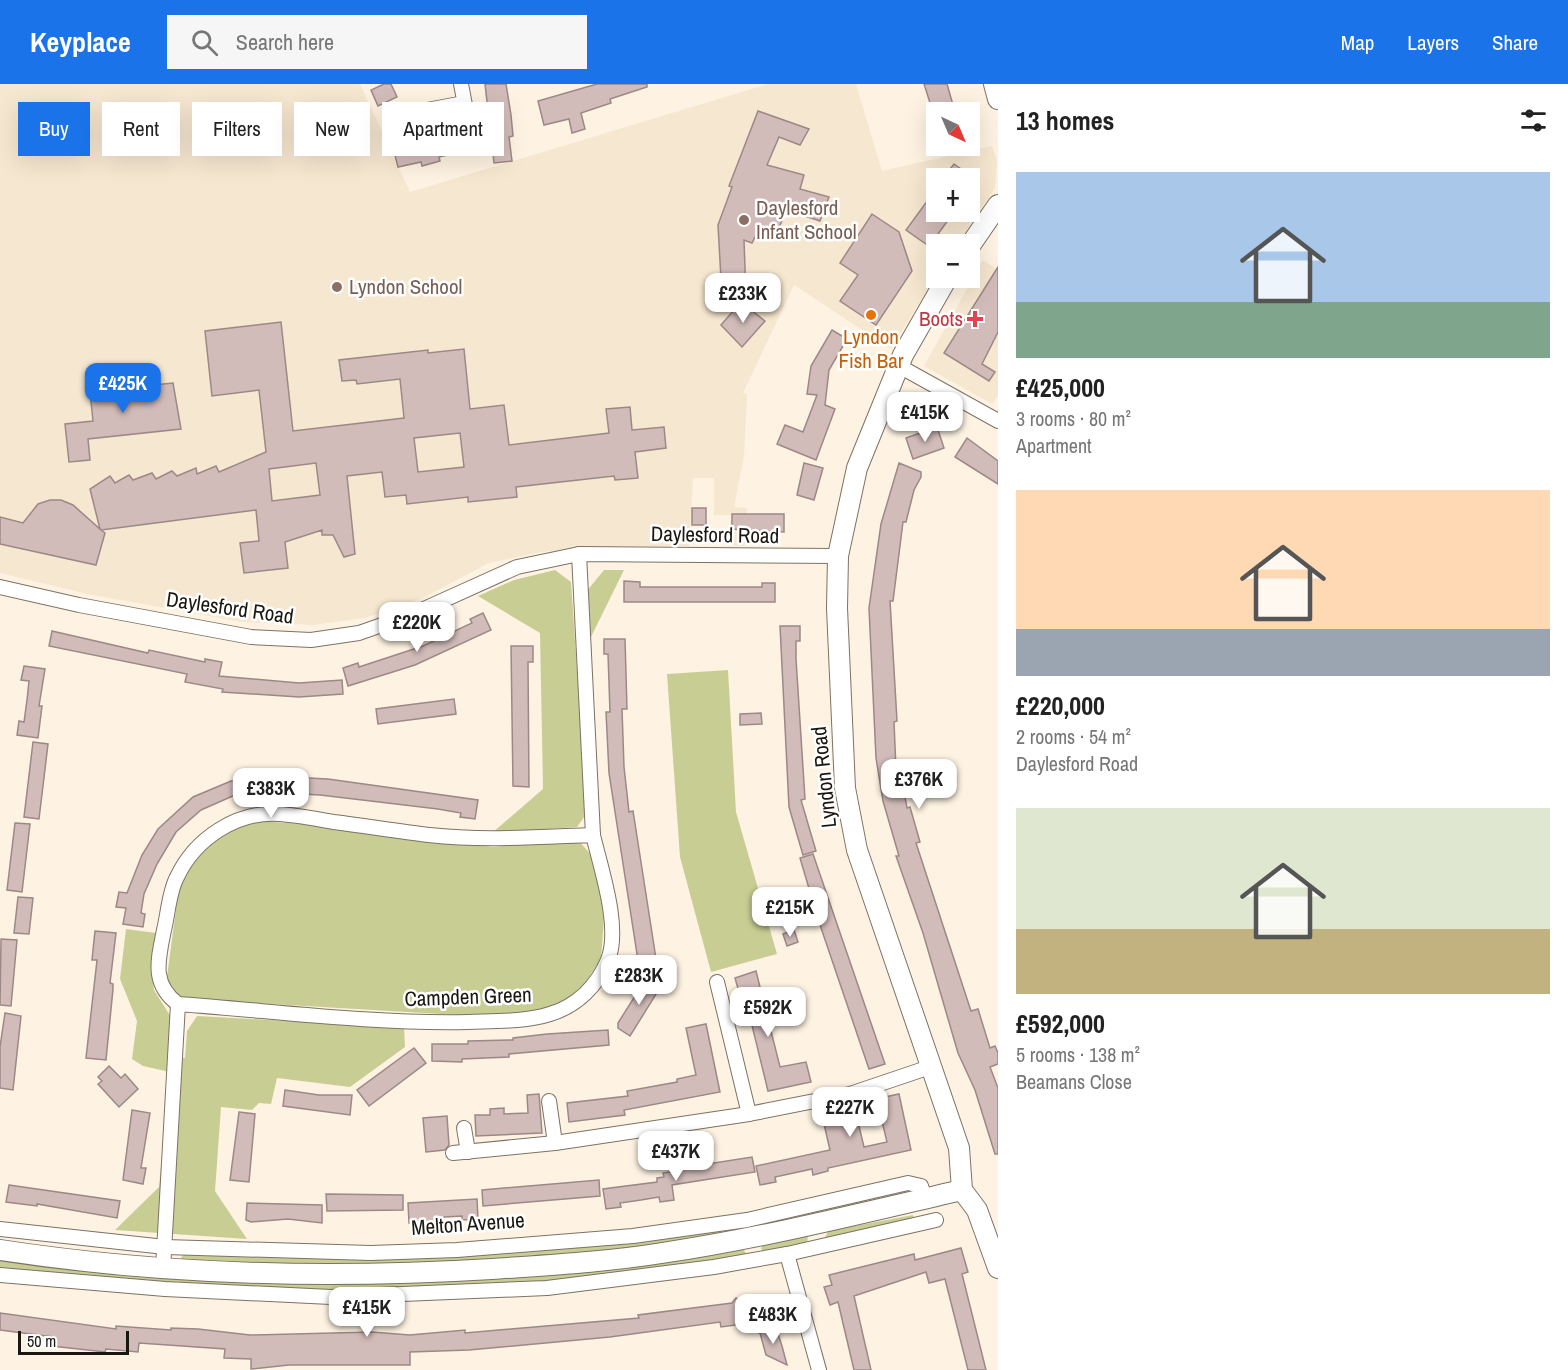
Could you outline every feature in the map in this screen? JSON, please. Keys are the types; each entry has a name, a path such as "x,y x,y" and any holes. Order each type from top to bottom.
{"street":[{"path":"461,84 464,102"},
{"path":"994,84 998,99"},
{"path":"977,234 998,205"},
{"name":"Lyndon Road","path":"941,288 923,317 899,366 857,468 838,556 838,658 845,788 857,850 959,1148 962,1190 977,1210 998,1268"},
{"path":"899,366 998,421"},
{"name":"Daylesford Road","path":"0,587 78,605 251,637 311,640 359,633 413,614 517,567 579,554 838,556"},
{"name":"Campden Green","path":"178,1004 427,1023 494,1021 550,1014 575,1003 590,990 609,958 611,937 609,903 593,835 579,554"},
{"path":"0,587 0,592"},
{"path":"163,1269 178,1004 165,995 158,978 161,946 175,879 186,859 202,841 224,826 260,815 278,814 429,835 488,839 593,835"},
{"path":"717,982 749,1114"},
{"path":"464,1128 461,1152 555,1143 749,1114 850,1094 930,1066"},
{"path":"549,1101 555,1143"},
{"name":"Melton Avenue","path":"0,1228 165,1247 371,1253 457,1250 633,1236 747,1220 908,1183 921,1185 925,1198"},
{"path":"0,1250 68,1260 163,1269 236,1273 411,1274 613,1259 815,1226 962,1190"},
{"path":"0,1275 165,1289 331,1297 548,1288 787,1254 930,1222"},
{"path":"815,1226 816,1248"},
{"path":"750,1238 754,1259"},
{"path":"787,1254 819,1370"}],"shaded area":[{"name":"Lyndon School","path":"0,84 360,84 368,102 294,102 294,156 370,156 370,106 382,132 382,156 393,156 410,192 768,84 856,84 882,171 948,156 980,156 980,149 992,146 997,160 995,188 980,210 980,168 926,168 926,222 972,222 964,234 926,234 926,288 929,288 891,349 794,285 743,393 747,394 744,456 734,507 747,508 745,546 726,545 732,515 714,515 714,478 693,478 689,546 588,546 489,563 425,597 365,618 313,625 242,622 87,594 0,573"},
{"path":"983,260 998,270 998,395 992,404 924,366 967,288 980,288 980,265"}],"green space":[{"path":"555,570 571,582 587,813 577,827 492,833 543,789 540,633 478,596 514,580"},
{"path":"604,570 624,570 588,643 586,592"},
{"path":"728,670 736,812 777,954 711,972 680,857 667,674"},
{"path":"257,821 337,826 493,847 578,840 593,857 605,905 601,959 586,982 568,998 551,1008 492,1017 184,999 171,987 167,977 179,886 195,856 224,830"},
{"path":"126,929 156,933 151,968 154,990 171,1017 169,1057 185,1058 187,1031 197,1016 404,1027 405,1047 350,1087 277,1078 271,1104 259,1103 252,1110 221,1107 215,1191 247,1239 115,1230 159,1187 170,1072 143,1066 132,1059 137,1021 120,979"},
{"path":"905,1188 912,1191 912,1194 703,1240 529,1261 364,1268 184,1262 181,1258 183,1255 359,1257 553,1248"},
{"path":"913,1215 915,1221 824,1240 828,1231"},
{"path":"808,1236 807,1243 765,1253 761,1249 763,1243"},
{"path":"742,1248 746,1253 744,1256 558,1282 341,1291 119,1281 0,1267 0,1258 149,1278 261,1282"}],"building":[{"path":"384,84 391,84 397,97 382,102 378,106 371,90"},
{"path":"485,84 506,84 513,136 509,137 512,161 494,163 493,156 504,156 504,102 487,102"},
{"path":"597,84 647,84 647,87 610,99 611,103 581,113 585,129 572,133 569,119 544,125 538,101"},
{"path":"924,84 947,84 952,102 930,102"},
{"path":"758,111 809,129 800,145 779,137 767,165 804,175 800,189 829,197 820,221 787,210 775,236 758,231 752,243 744,240 746,297 722,297 718,225 732,187 729,186"},
{"path":"395,156 443,156 439,157 440,161 422,166 421,162 398,167"},
{"path":"926,203 926,222 947,222 938,234 926,234 926,244 906,230"},
{"path":"872,214 899,232 912,271 876,325 840,301 858,275 840,263"},
{"path":"998,267 998,332 982,364 995,372 989,381 944,353"},
{"path":"741,302 765,321 742,347 721,325"},
{"path":"281,322 293,431 404,418 400,379 357,384 356,380 342,381 339,360 428,350 428,353 464,349 470,409 504,405 509,445 609,433 606,409 630,407 632,430 664,427 666,448 635,452 638,478 615,480 614,476 516,487 517,497 468,502 468,497 407,504 406,495 385,497 382,472 347,476 355,554 344,557 333,535 322,535 322,530 285,542 288,568 244,573 240,543 259,541 256,510 101,530 105,533 96,565 0,544 0,517 23,523 38,504 50,500 61,500 73,505 100,529 90,489 110,476 115,483 129,475 133,480 152,473 156,479 172,471 177,476 196,468 197,474 216,466 219,472 266,452 259,390 212,396 205,331","holes":["460,433 464,467 418,472 414,438","316,463 320,495 272,501 269,469"]},
{"path":"832,330 847,339 829,370 825,405 835,409 816,460 777,444 785,425 803,432 817,395 807,394 811,366"},
{"path":"122,379 123,388 173,383 181,429 88,439 90,460 69,462 65,424 93,421 89,382"},
{"path":"937,427 944,448 913,459 906,438"},
{"path":"967,438 998,461 998,484 955,457"},
{"path":"804,463 823,468 814,500 797,495"},
{"path":"899,463 921,472 921,477 914,490 906,522 903,522 893,601 890,601 897,721 894,722 896,769 900,769 907,808 910,807 920,842 916,843 971,1011 978,1009 990,1048 995,1046 998,1053 998,1064 990,1067 998,1088 998,1154 995,1154 975,1090 958,1053 923,933 896,856 899,856 883,801 876,758 869,608 881,524"},
{"path":"692,508 706,508 706,525 692,525"},
{"path":"732,514 784,514 784,532 732,529"},
{"path":"624,581 640,582 640,587 762,587 762,583 775,583 775,602 624,602"},
{"path":"483,613 491,630 415,665 348,686 343,668 358,663 359,667 423,646 472,623 470,619"},
{"path":"780,626 800,626 800,641 796,641 796,659 805,799 801,800 816,851 803,855 789,807"},
{"path":"52,631 148,653 149,650 205,662 205,659 222,662 219,676 299,683 342,680 343,694 299,697 222,692 223,689 185,682 187,674 49,646"},
{"path":"604,639 625,639 627,709 622,709 624,767 629,812 633,811 657,965 639,967 609,773 606,712 610,712 608,654 604,654"},
{"path":"511,646 533,646 533,662 528,662 529,787 513,786"},
{"path":"24,666 45,669 39,706 42,706 38,738 17,735 19,721 24,722 29,681 21,680"},
{"path":"454,699 456,714 378,724 376,709"},
{"path":"761,713 762,724 740,725 740,714"},
{"path":"33,742 48,744 39,819 24,817"},
{"path":"269,776 328,779 478,800 475,819 460,817 461,813 438,809 320,795 260,792 235,795 201,810 176,832 157,864 144,894 141,913 145,914 143,927 123,924 126,908 116,907 119,892 127,893 142,855 158,829 193,797 231,781"},
{"path":"15,823 30,824 22,892 7,890"},
{"path":"813,854 885,1064 869,1069 818,919 800,858"},
{"path":"18,897 33,898 29,934 14,933"},
{"path":"794,930 798,942 787,946 783,934"},
{"path":"95,931 116,933 110,983 113,984 113,989 106,1060 86,1058 97,960 92,960"},
{"path":"1,939 17,940 11,1006 0,1005"},
{"path":"756,971 780,1067 806,1062 811,1082 768,1091 748,1009 744,1010 735,978"},
{"path":"647,977 661,986 630,1036 618,1028 618,1023"},
{"path":"5,1013 21,1016 13,1090 0,1088 0,1047"},
{"path":"706,1024 720,1092 624,1110 625,1115 569,1122 567,1103 628,1096 627,1091 677,1082 677,1079 696,1075 686,1028"},
{"path":"608,1030 609,1045 509,1054 509,1057 462,1059 462,1062 432,1061 432,1044 468,1044 468,1041 513,1040 513,1038 547,1034"},
{"path":"414,1048 426,1063 369,1106 357,1090"},
{"path":"109,1066 121,1078 125,1074 138,1089 119,1107 98,1084 102,1081 98,1077"},
{"path":"285,1090 319,1095 352,1095 350,1115 283,1106"},
{"path":"539,1094 542,1133 476,1136 475,1115 490,1115 490,1109 504,1108 504,1114 528,1113 527,1095"},
{"path":"899,1094 911,1150 828,1168 828,1171 813,1175 812,1169 775,1177 776,1182 760,1185 756,1166 830,1150 821,1111","holes":["881,1117 887,1142 864,1147 858,1122"]},
{"path":"132,1110 150,1113 141,1168 146,1168 143,1184 123,1180"},
{"path":"239,1112 255,1114 249,1182 230,1180"},
{"path":"447,1116 449,1145 445,1150 426,1152 423,1118"},
{"path":"752,1157 755,1172 672,1185 674,1200 660,1202 659,1197 620,1203 621,1207 606,1209 603,1189 657,1182 657,1178 664,1177 663,1173 676,1171 676,1169"},
{"path":"599,1180 600,1196 483,1206 482,1190"},
{"path":"9,1185 120,1201 117,1218 37,1204 37,1206 6,1202"},
{"path":"326,1194 403,1195 403,1210 327,1211"},
{"path":"477,1199 478,1219 462,1220 462,1216 444,1217 439,1222 409,1223 408,1203"},
{"path":"247,1203 322,1205 322,1223 288,1219 251,1222 246,1220"},
{"path":"961,1248 968,1272 962,1274 986,1370 968,1370 945,1279 929,1283 926,1272 854,1296 871,1370 854,1370 838,1302 830,1305 824,1287 832,1285 829,1275 914,1254 915,1260"},
{"path":"736,1298 767,1318 759,1333 743,1324 721,1327 720,1322 610,1337 469,1350 410,1352 410,1365 289,1365 251,1369 251,1359 224,1358 225,1349 139,1343 138,1352 106,1349 105,1352 52,1346 53,1337 0,1330 0,1313 116,1329 116,1326 171,1330 171,1328 198,1329 250,1335 372,1332 410,1335 465,1330 465,1333 639,1318 638,1315 732,1303"},
{"path":"776,1328 787,1365 766,1355 760,1333"}],"place":[{"name":"Daylesford Infant School","path":"744,220"},
{"name":"Lyndon School","path":"337,287"},
{"name":"Lyndon Fish Bar","path":"871,315"},
{"name":"Boots","path":"975,319"}]}
